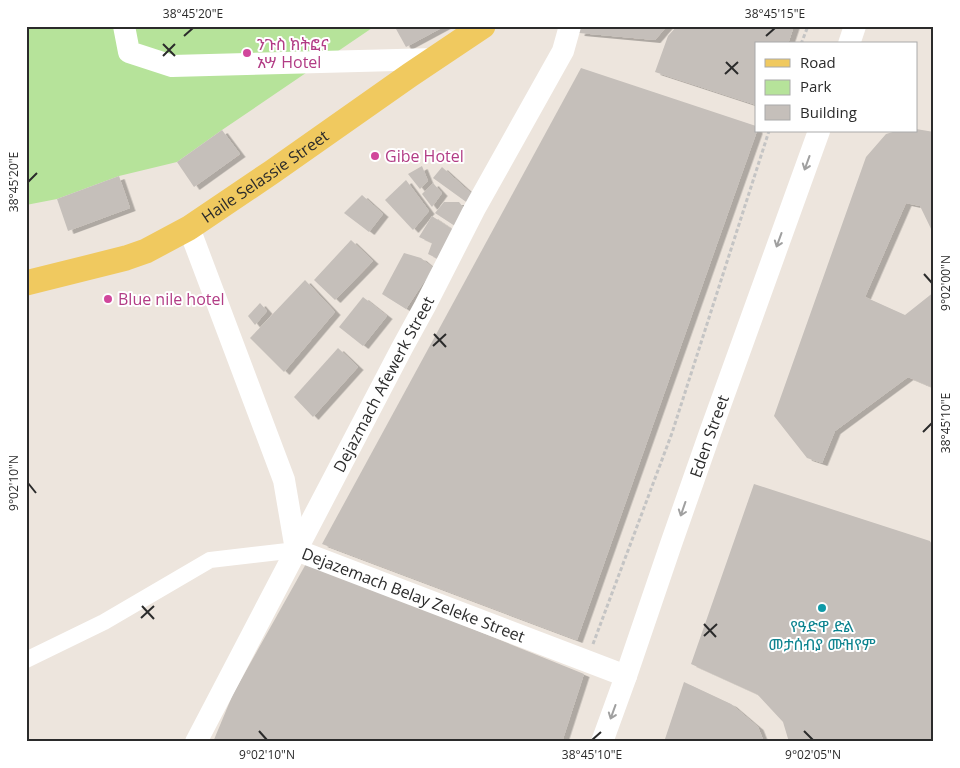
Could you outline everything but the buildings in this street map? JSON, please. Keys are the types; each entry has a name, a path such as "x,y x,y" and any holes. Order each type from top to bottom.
{"main road":[{"name":"Haile Selassie Street","path":"26,283 126,258 146,251 189,228 483,26"}],"street":[{"path":"124,26 129,52 172,66 434,58"},
{"name":"Dejazmach Afewerk Street","path":"196,742 474,210 562,51 570,26"},
{"path":"850,42 855,26"},
{"name":"Eden Street","path":"602,742 819,132"},
{"name":"Dejazemach Belay Zeleke Street","path":"189,228 284,480 296,550 626,676"},
{"path":"26,660 104,622 210,560 296,550"}],"path":[{"path":"803,42 808,26"},
{"path":"586,661 672,433 769,132"}],"green space":[{"path":"26,26 375,26 177,162 119,176 57,199 26,205"}],"place":[{"name":"ንጉስ ክትፎና አሣ Hotel","path":"247,53"},
{"name":"Gibe Hotel","path":"375,156"},
{"name":"Blue nile hotel","path":"108,299"},
{"name":"የዓድዋ ድል መታሰብያ ሙዝየም","path":"822,608"}]}
